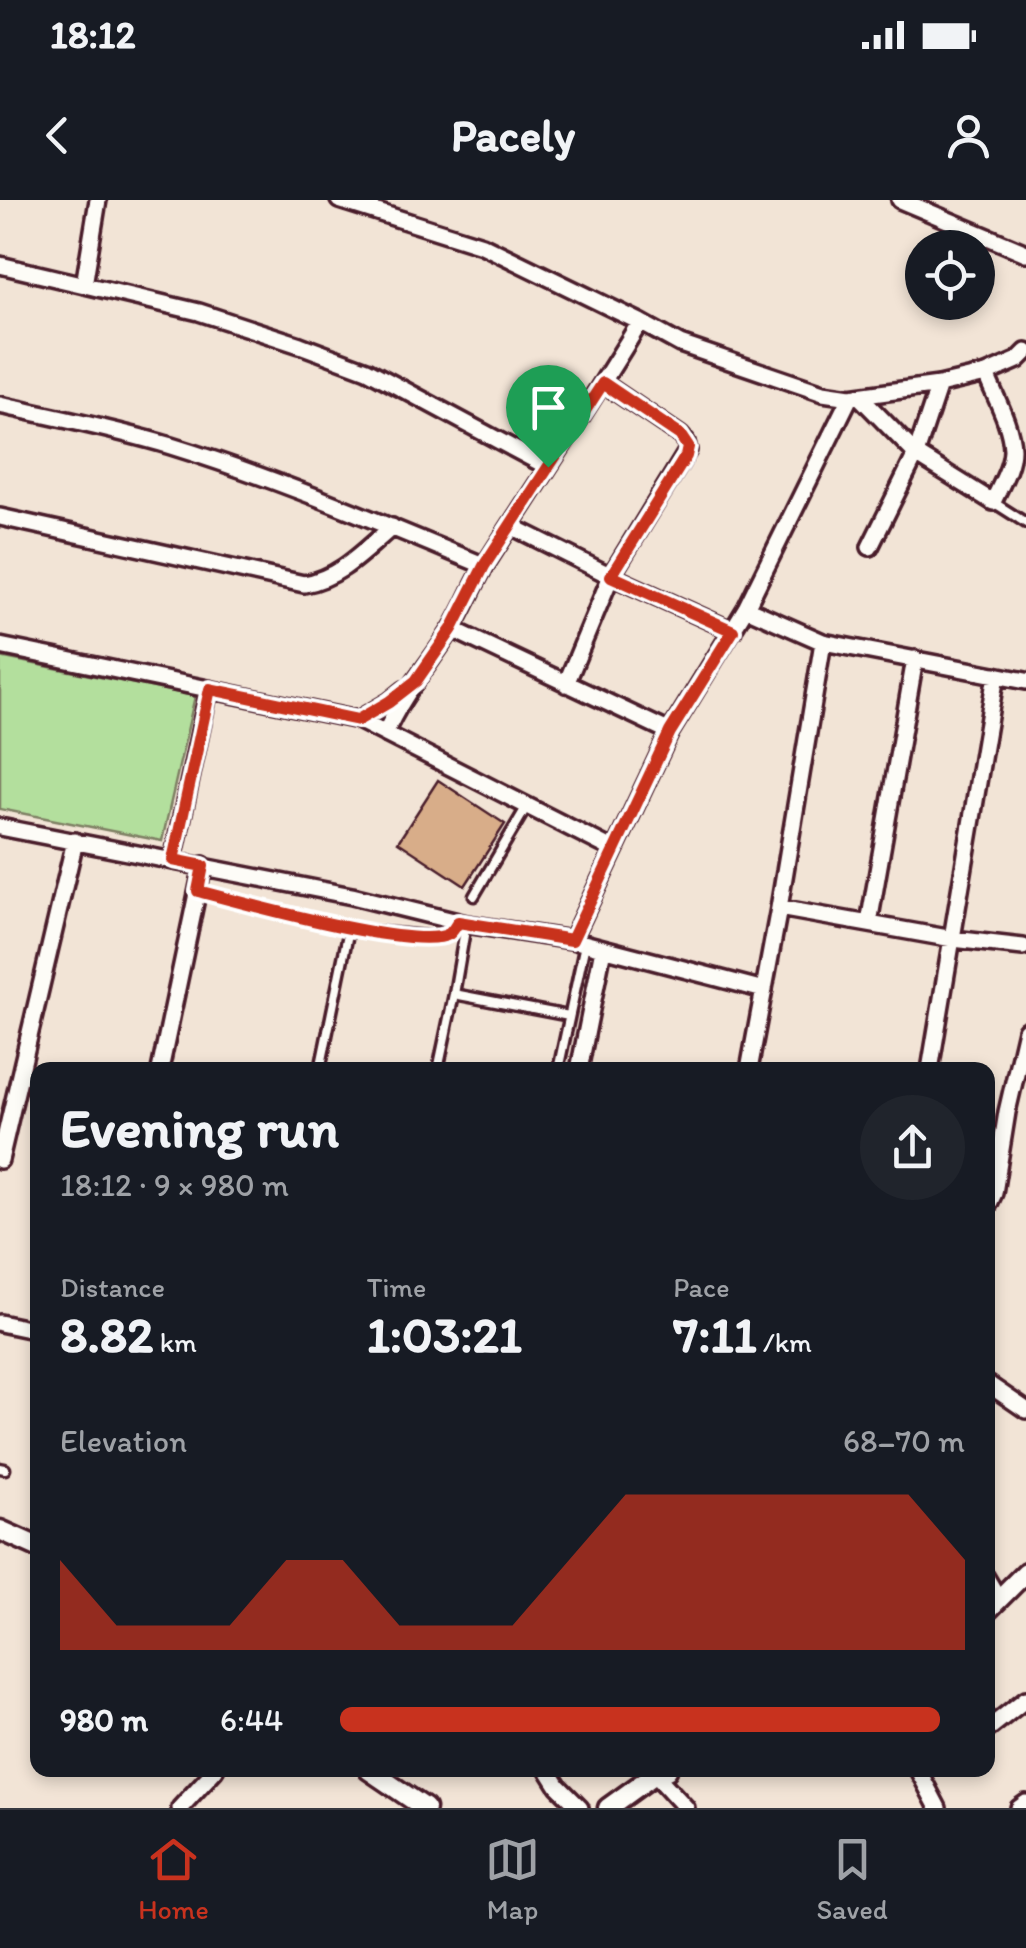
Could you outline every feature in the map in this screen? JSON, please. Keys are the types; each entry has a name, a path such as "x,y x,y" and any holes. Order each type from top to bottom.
{"street":[{"path":"84,284 98,200"},
{"path":"339,200 482,245 680,344 822,393 854,396 939,385 986,374 1018,360 1026,352"},
{"path":"900,200 1026,253"},
{"path":"0,266 199,312 300,345 368,370 548,467"},
{"path":"385,734 394,714 452,629 484,566 640,322"},
{"path":"854,396 916,454 993,502 1012,451 986,374"},
{"path":"566,684 611,576 688,447 680,435 603,383"},
{"path":"870,547 916,454 939,385"},
{"path":"579,942 614,850 670,732 746,608 854,396"},
{"path":"0,405 166,444 392,527 484,566"},
{"path":"0,517 304,584 338,574 392,527"},
{"path":"511,526 733,631"},
{"path":"746,608 823,642 1026,681"},
{"path":"452,629 670,732"},
{"path":"750,1062 823,642"},
{"path":"0,646 358,720 614,850"},
{"path":"869,923 915,659"},
{"path":"931,1062 996,675"},
{"path":"358,720 416,681"},
{"path":"173,860 210,689"},
{"path":"0,827 352,896 462,923 579,942 764,990"},
{"path":"0,1160 4,1122 75,841"},
{"path":"162,1062 203,866"},
{"path":"779,908 952,939 1025,945"},
{"path":"581,1062 602,949"},
{"path":"995,1187 1026,1030"},
{"path":"0,1324 30,1330"},
{"path":"995,1389 1026,1410"},
{"path":"0,1530 30,1543"},
{"path":"995,1602 1026,1572"},
{"path":"995,1724 1026,1698"},
{"path":"180,1808 209,1777"},
{"path":"379,1777 425,1808"},
{"path":"552,1777 580,1808"},
{"path":"608,1808 654,1777"},
{"path":"664,1777 686,1808"},
{"path":"922,1777 938,1808"},
{"path":"1020,1808 1026,1803"}],"lane":[{"path":"993,502 1026,523"},
{"path":"474,896 527,806"},
{"path":"198,891 349,929 436,937 462,923"},
{"path":"440,1062 454,994 462,923"},
{"path":"322,1062 349,929"},
{"path":"560,1062 579,942"},
{"path":"454,994 570,1016"}],"green space":[{"path":"0,657 195,696 162,841 0,809"}],"building":[{"path":"438,780 505,824 465,886 398,842"}],"route":[{"path":"603,383 680,435 688,447 686,456 611,576 733,631 670,732 572,940 458,922 447,935 436,937 349,929 198,891 203,866 173,860 210,689 358,720 389,702 416,681 452,629 484,566 548,467 603,383"}]}
